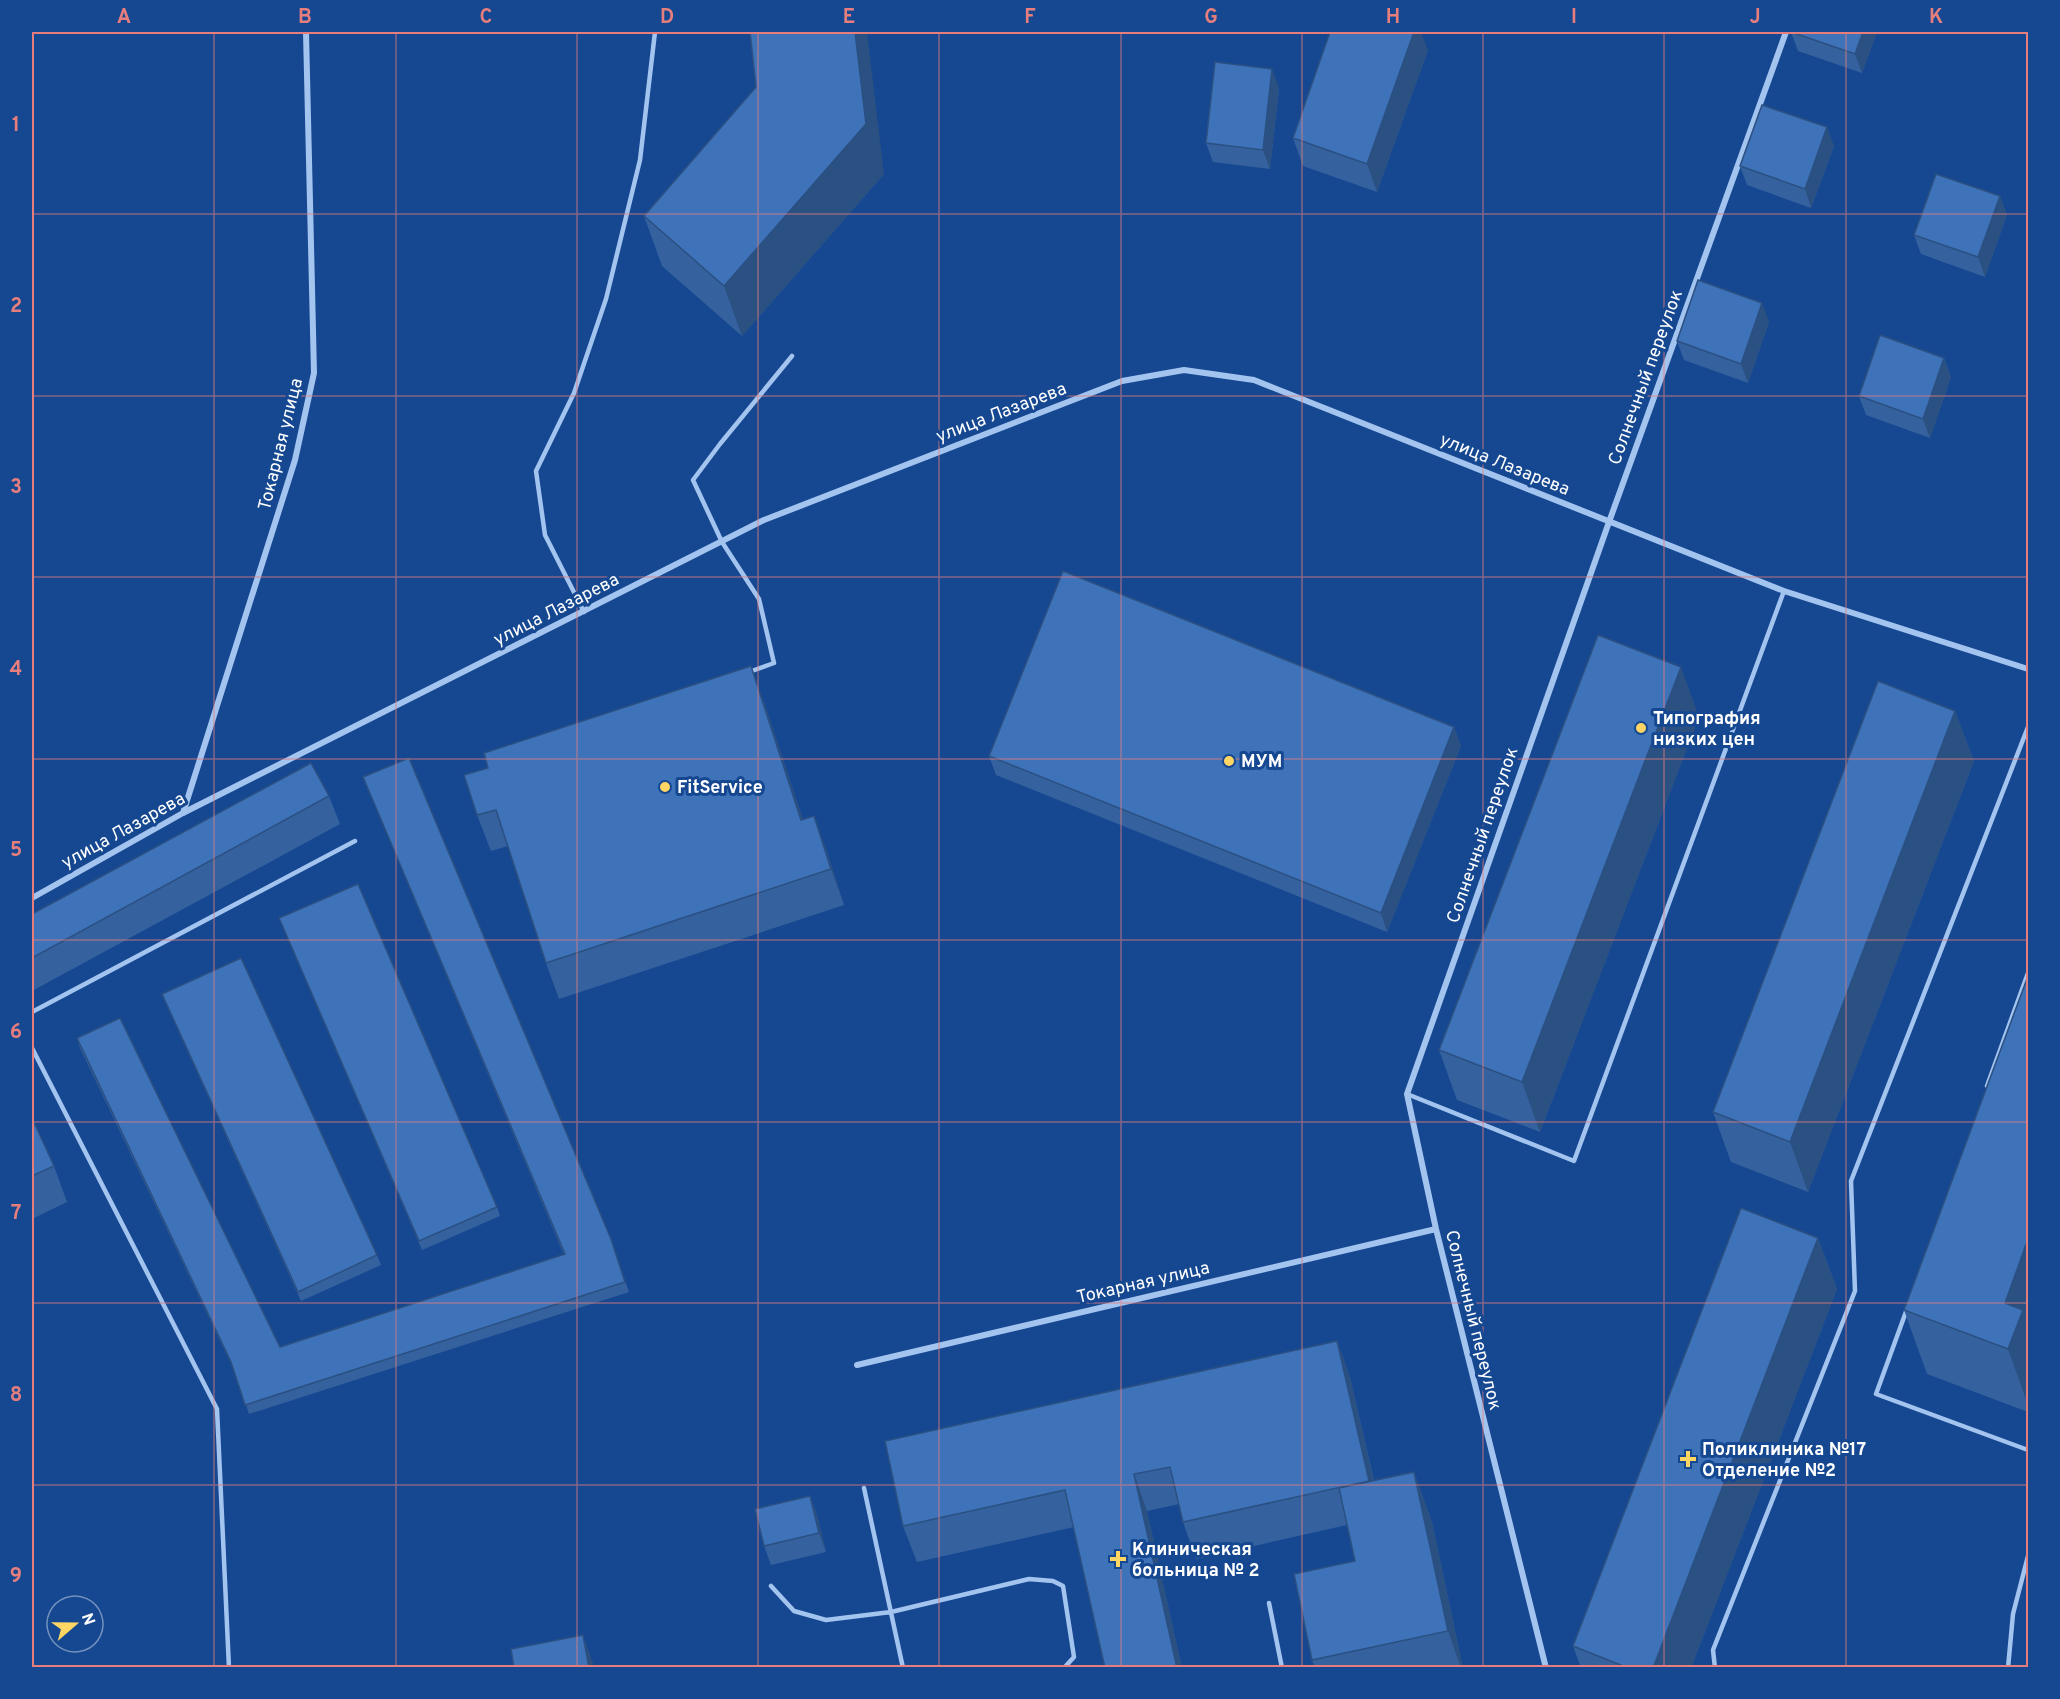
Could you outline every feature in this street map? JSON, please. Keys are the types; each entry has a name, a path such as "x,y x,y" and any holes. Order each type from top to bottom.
{"street":[{"name":"Токарная улица","path":"183,813 296,460 314,374 306,32"},
{"name":"Солнечный переулок","path":"1546,1668 1436,1229 1407,1094 1785,32"},
{"name":"улица Лазарева","path":"32,898 183,813 764,520 1122,381 1184,370 1254,380 1784,591 2028,669"},
{"name":"Токарная улица","path":"857,1365 1436,1229"}],"lane":[{"path":"584,612 544,535 536,471 574,393 606,299 640,160 655,32"},
{"path":"741,675 774,663 759,599 722,542 693,480 792,356"},
{"path":"1407,1094 1574,1161 1784,591"},
{"path":"1715,1668 1713,1650 1855,1291 1851,1181 2028,728"},
{"path":"32,1012 355,841"},
{"path":"1984,1095 2028,973"},
{"path":"32,1048 217,1409 229,1668"},
{"path":"1908,1305 1876,1394 2028,1450"},
{"path":"864,1488 903,1668"},
{"path":"2008,1668 2013,1614 2028,1556"},
{"path":"771,1586 794,1611 826,1620 891,1612 1029,1579 1053,1581 1063,1586 1074,1656 1064,1668"},
{"path":"1269,1603 1282,1668"}],"building":[{"path":"750,32 855,32 866,124 724,286 644,216 756,87"},
{"path":"1330,32 1414,32 1367,164 1293,138"},
{"path":"1791,32 1863,32 1855,54"},
{"path":"1215,62 1272,69 1263,150 1206,143"},
{"path":"1762,105 1827,127 1805,189 1740,166"},
{"path":"1936,174 2000,196 1978,257 1914,235"},
{"path":"1698,280 1762,303 1741,364 1677,341"},
{"path":"1880,335 1944,358 1923,419 1859,396"},
{"name":"МУМ","path":"1063,571 1454,727 1381,913 989,756"},
{"path":"1598,635 1681,667 1522,1082 1439,1050"},
{"path":"751,666 801,820 814,816 831,869 546,963 496,810 477,815 464,775 488,768 484,753"},
{"path":"1878,681 1955,711 1790,1142 1713,1112"},
{"path":"409,758 611,1239 625,1282 245,1405 231,1362 77,1038 120,1018 280,1347 565,1254 363,777"},
{"path":"311,763 329,796 32,958 32,914"},
{"path":"358,884 497,1207 419,1241 279,918"},
{"path":"241,958 377,1255 298,1292 162,994"},
{"path":"2028,976 2028,1239 2005,1303 2023,1310 2008,1349 1904,1310"},
{"path":"32,1118 54,1166 32,1176"},
{"path":"1741,1208 1818,1238 1653,1668 1628,1668 1573,1646"},
{"path":"1337,1341 1369,1481 1183,1522 1170,1467 1134,1474 1177,1668 1105,1668 1065,1490 903,1526 885,1441"},
{"path":"1414,1472 1448,1631 1312,1660 1294,1574 1355,1561 1339,1488"},
{"path":"810,1496 819,1533 764,1546 755,1509"},
{"path":"583,1635 589,1668 514,1668 511,1649"}],"place":[{"name":"Типография низких цен","path":"1641,728"},
{"name":"МУМ","path":"1229,761"},
{"name":"FitService","path":"665,787"},
{"name":"Поликлиника №17 Отделение №2","path":"1688,1459"},
{"name":"Клиническая больница № 2","path":"1118,1559"}]}
